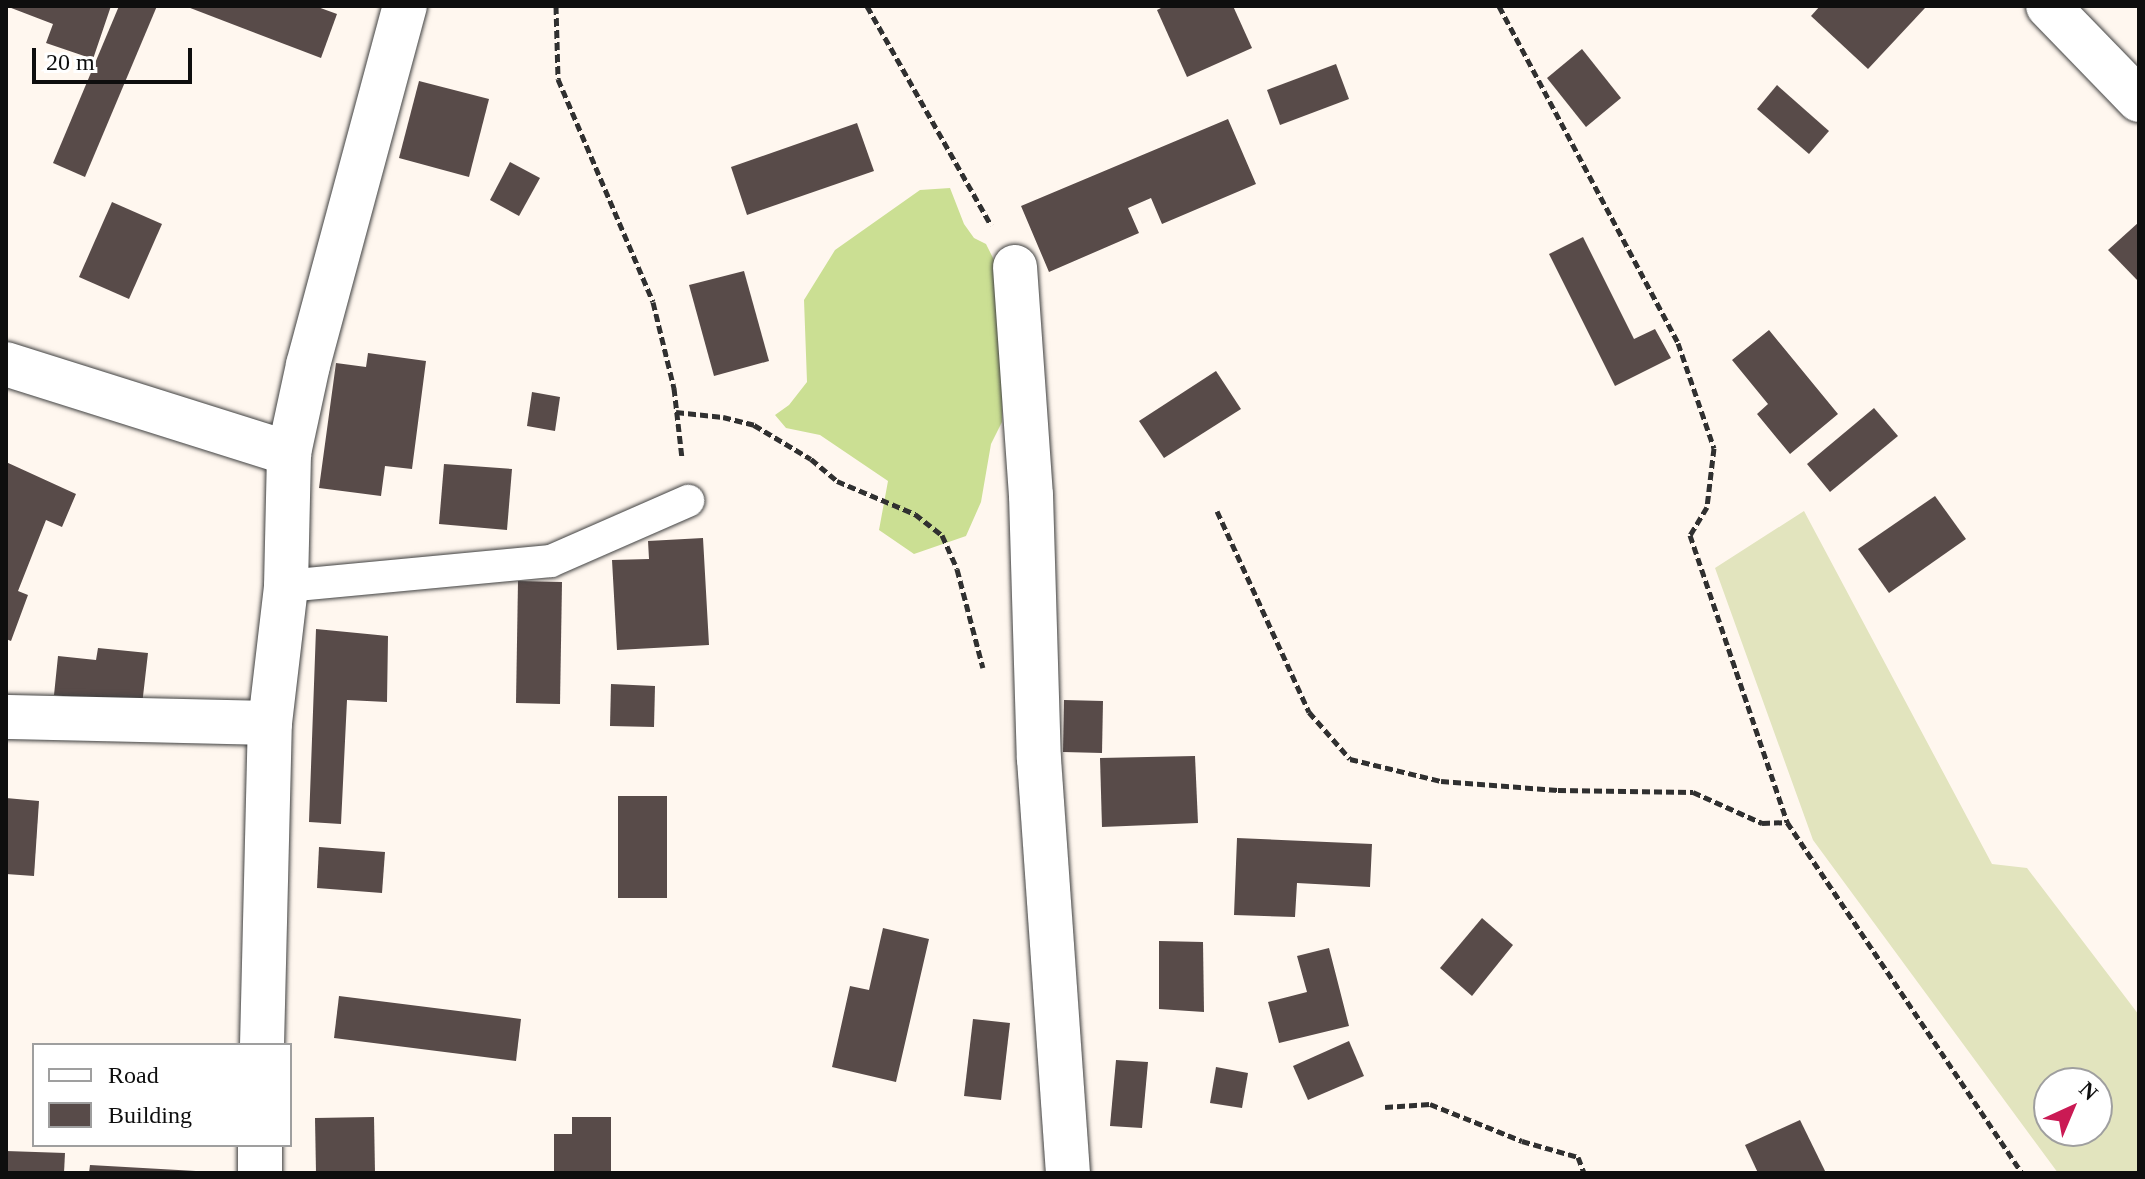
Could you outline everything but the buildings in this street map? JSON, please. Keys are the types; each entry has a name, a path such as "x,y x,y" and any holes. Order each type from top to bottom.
{"street":[{"path":"262,1043 270,723 286,586 289,453 308,365 405,6"},
{"path":"2050,7 2139,100"},
{"path":"1015,267 1031,495 1039,759 1068,1173"},
{"path":"6,364 289,453"},
{"path":"6,717 270,723"},
{"path":"260,1147 260,1173"}],"lane":[{"path":"286,586 551,561 688,501"}],"path":[{"path":"556,6 558,79 653,302 674,388 688,501"},
{"path":"867,6 1015,267"},
{"path":"1499,6 1678,343 1714,448 1707,507 1690,535 1787,822 2022,1173"},
{"path":"676,412 723,417 754,425 811,459 837,481 915,514 942,535 957,569 984,675"},
{"path":"1217,511 1309,712 1350,759 1441,781 1558,790 1693,792 1762,823 1787,822"},
{"path":"1385,1107 1430,1104 1522,1141 1578,1157 1584,1173"}],"green space":[{"path":"950,188 964,224 974,238 986,244 995,262 1003,377 1002,422 991,444 981,502 966,536 914,554 879,530 888,481 820,435 786,428 775,415 789,405 807,382 804,300 835,250 920,190"},
{"path":"1804,511 1992,864 2027,868 2139,1015 2139,1173 2058,1173 2039,1147 2113,1147 2113,1067 2033,1067 2033,1139 1813,840 1715,568"}]}
